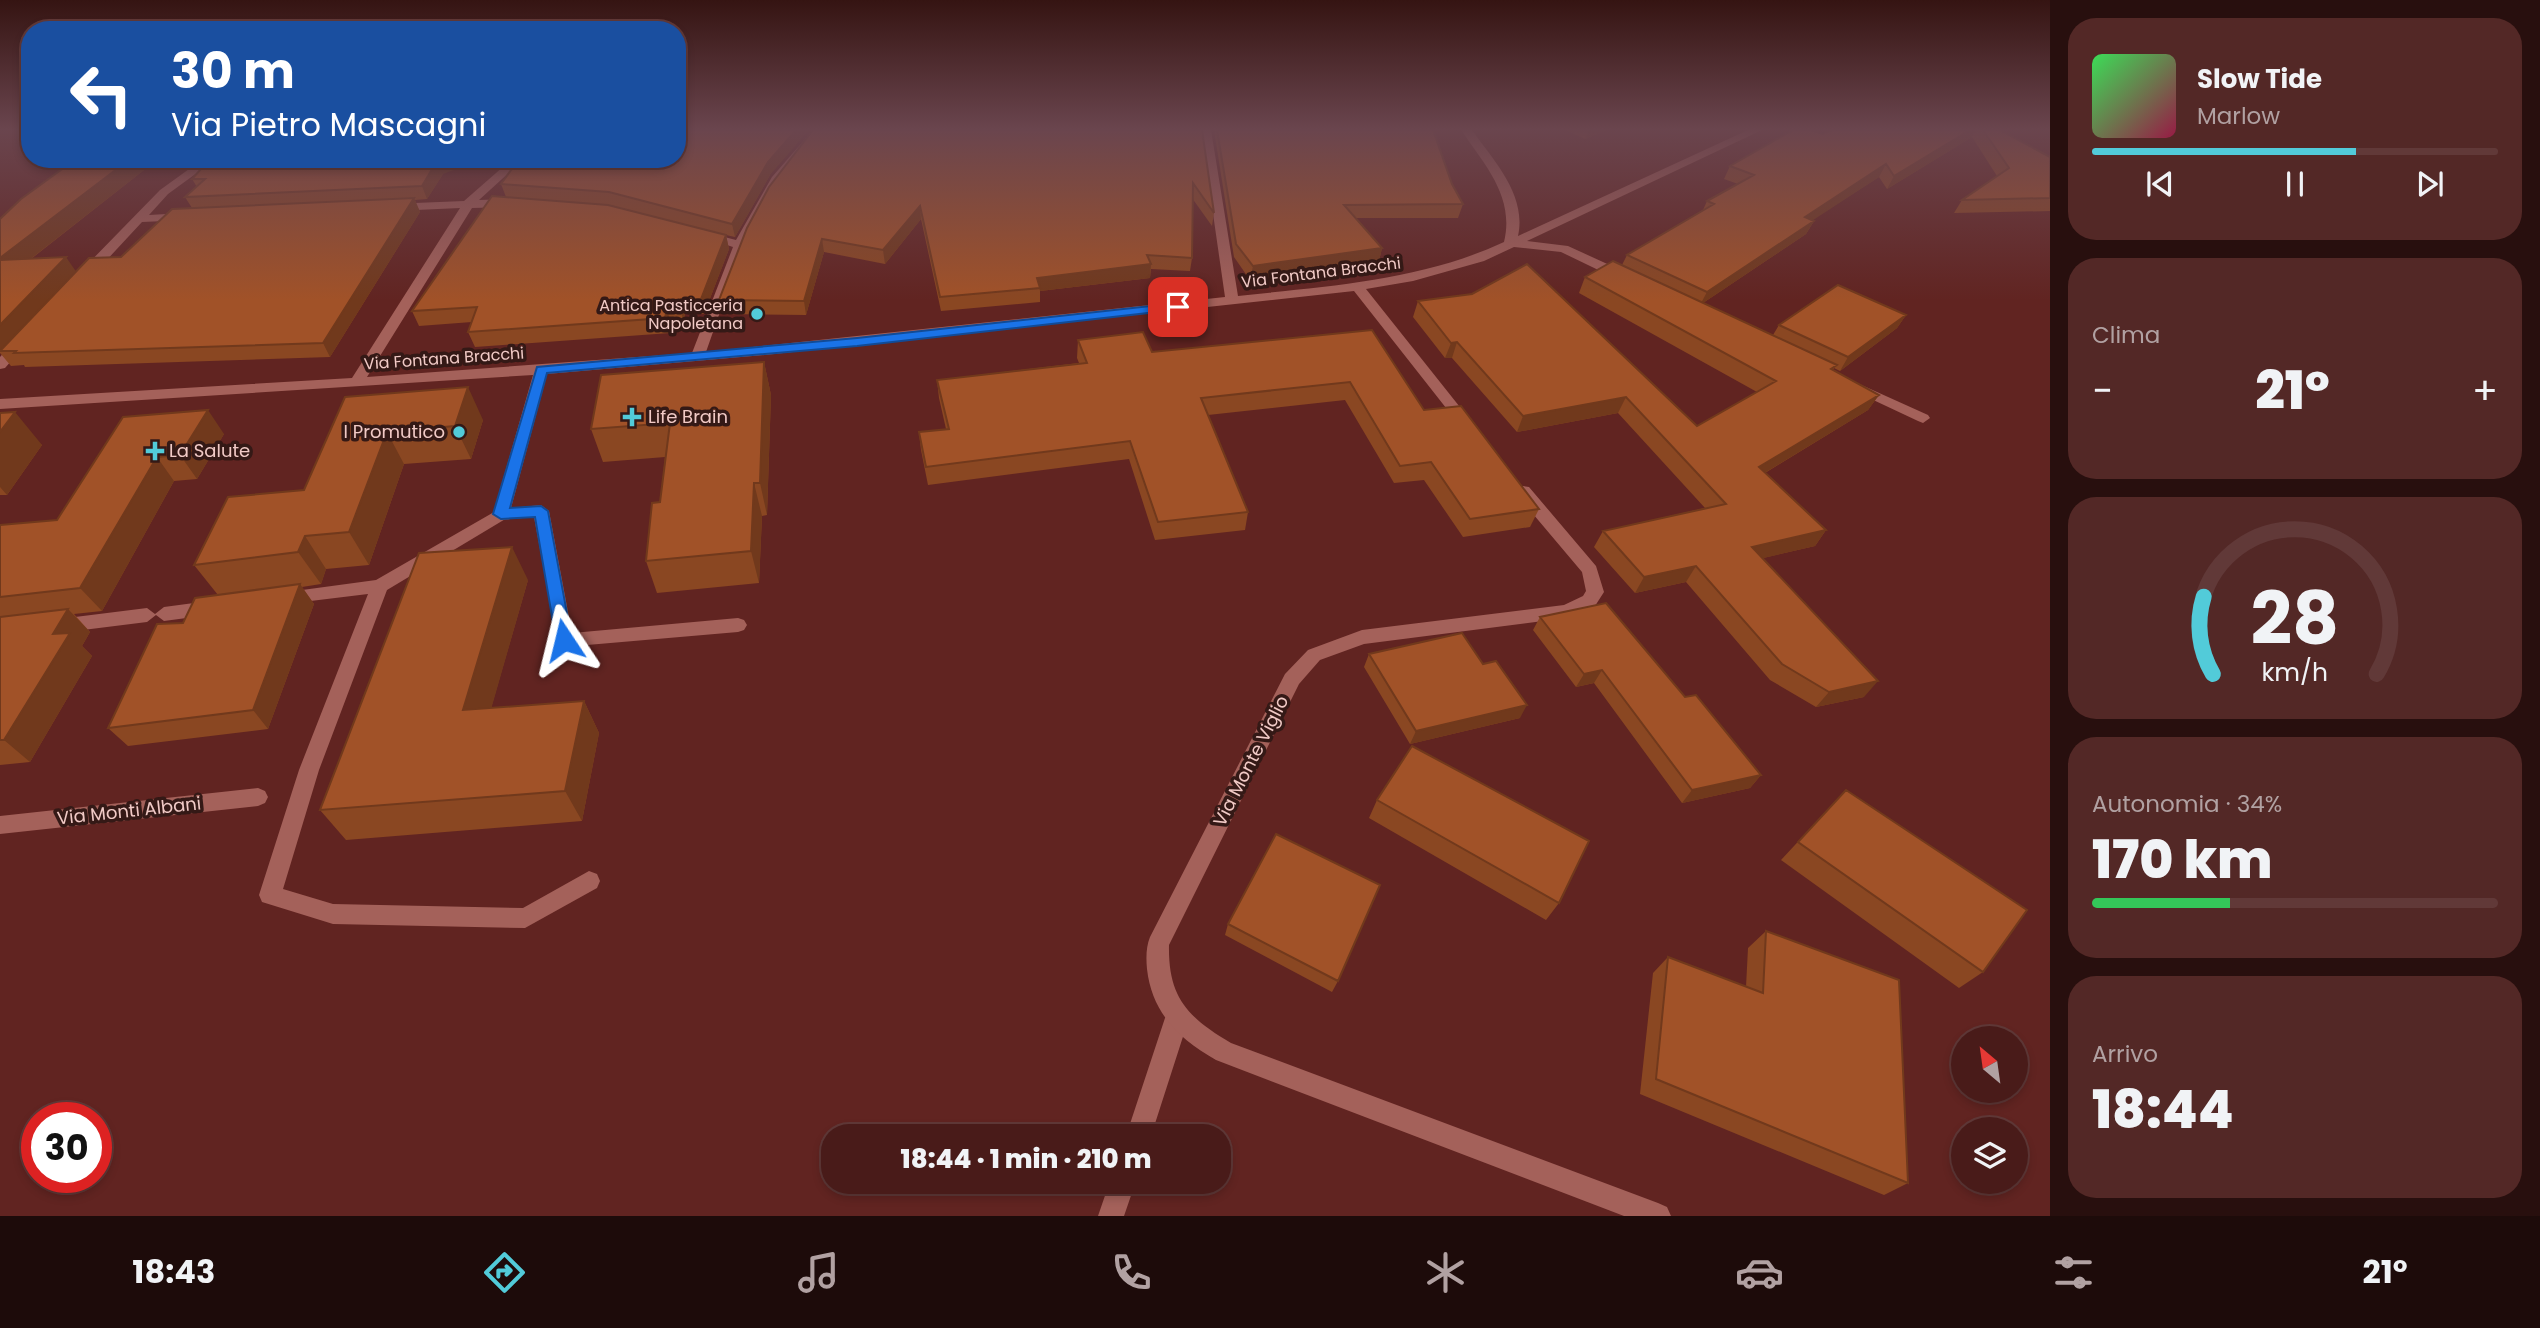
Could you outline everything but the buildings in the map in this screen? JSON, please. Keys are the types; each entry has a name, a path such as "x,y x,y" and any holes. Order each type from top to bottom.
{"street":[{"path":"74,287 171,187"},
{"path":"357,381 469,204 488,187"},
{"path":"698,356 738,244 771,187"},
{"path":"1215,187 1232,301"},
{"path":"1504,187 1516,218 1510,243 1564,249 1638,284"},
{"name":"Via Fontana Bracchi","path":"0,404 541,370 907,337 1357,287 1447,269 1633,187"},
{"path":"386,207 524,203"},
{"path":"139,219 194,216"},
{"path":"686,230 738,244"},
{"path":"1357,287 1481,442"},
{"path":"0,365 28,335"},
{"path":"501,514 541,370"},
{"path":"1849,383 1923,418"},
{"name":"Via Monte Viglio","path":"1508,474 1590,570 1595,592 1590,601 1566,611 1362,637 1329,648 1304,664 1292,679 1158,944 1156,969 1163,995 1177,1018 1198,1038 1224,1052 1658,1216"},
{"path":"272,600 380,586 501,514 541,511 564,640 738,625"},
{"path":"380,586 309,770 271,895 333,914 525,918 589,881"},
{"path":"40,628 232,605"},
{"name":"Via Monti Albani","path":"0,825 258,797"},
{"path":"1142,1124 1177,1018"},
{"path":"1111,1216 1119,1194"}],"place":[{"name":"Antica Pasticceria Napoletana","path":"757,314"},
{"name":"Life Brain","path":"632,417"},
{"name":"I Promutico","path":"459,432"},
{"name":"La Salute","path":"155,451"}],"route":[{"path":"564,640 541,511 501,514 541,370 857,342 1178,307"}]}
